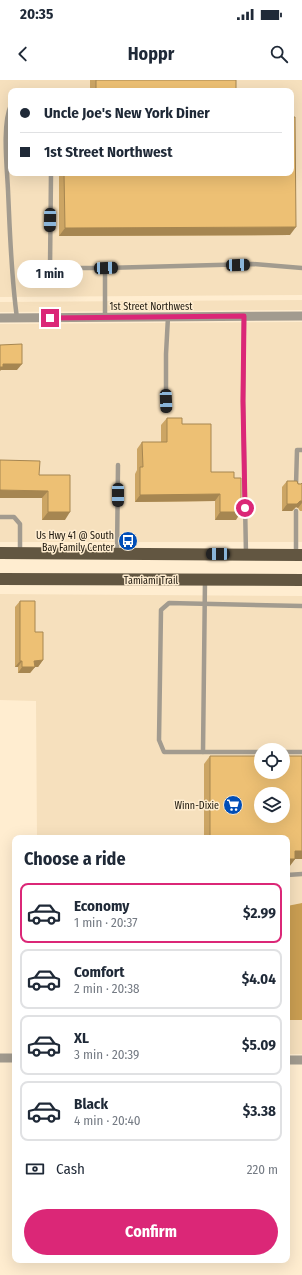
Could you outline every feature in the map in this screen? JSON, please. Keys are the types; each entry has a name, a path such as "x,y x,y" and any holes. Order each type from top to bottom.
{"main road":[{"path":"0,553 299,555"},
{"name":"Tamiami Trail","path":"0,579 302,580"}],"street":[{"name":"1st Street Northwest","path":"0,318 302,316"},
{"path":"0,1058 12,1058"},
{"path":"290,1060 302,1060"}],"lane":[{"path":"8,117 6,150 12,269 17,318"},
{"path":"51,176 50,268 253,264 302,268"},
{"path":"105,318 106,268"},
{"path":"244,316 243,401 246,554"},
{"path":"166,410 166,354 168,317"},
{"path":"296,487 297,450 302,450"},
{"path":"117,554 118,465"},
{"path":"296,511 299,555"},
{"path":"0,517 14,517 20,524 20,553"},
{"path":"296,528 302,528"},
{"path":"203,752 205,580"},
{"path":"254,752 164,752 159,740 161,610 169,603 302,606"},
{"path":"290,752 302,752"},
{"path":"290,875 302,874"}],"shaded area":[{"path":"0,80 302,80 302,295 0,297"},
{"path":"302,300 302,310 0,312 0,302"},
{"path":"302,322 302,542 0,542 0,324"},
{"path":"0,594 302,596 302,903 290,905 290,835 37,835 36,701 0,700"},
{"path":"302,903 302,1020 290,1020 290,905"},
{"path":"290,1020 302,1020 302,1054 290,1054"}],"building":[{"path":"96,80 236,80 236,88 96,88"},
{"path":"295,117 296,227 65,228 64,176 294,176"},
{"path":"22,344 22,364 3,364 3,367 0,367 0,345"},
{"path":"167,418 182,418 182,424 211,424 211,472 234,472 234,478 241,478 241,512 220,512 220,494 140,495 140,467 143,467 142,442 167,442"},
{"path":"0,460 40,461 39,475 70,475 70,512 48,512 48,491 0,490"},
{"path":"287,481 297,481 298,484 302,483 302,501 297,504 287,504"},
{"path":"20,601 35,601 35,632 43,632 43,660 34,661 35,667 22,667 22,661 20,661"},
{"name":"Winn-Dixie","path":"210,756 254,756 254,779 290,779 290,756 302,756 302,851 295,851 295,859 290,859 290,835 210,835"}],"place":[{"name":"Us Hwy 41 @ South Bay Family Center","path":"128,541"},
{"name":"Winn-Dixie","path":"233,805"}],"route":[{"path":"50,318 244,316 243,401 245,508"}]}
